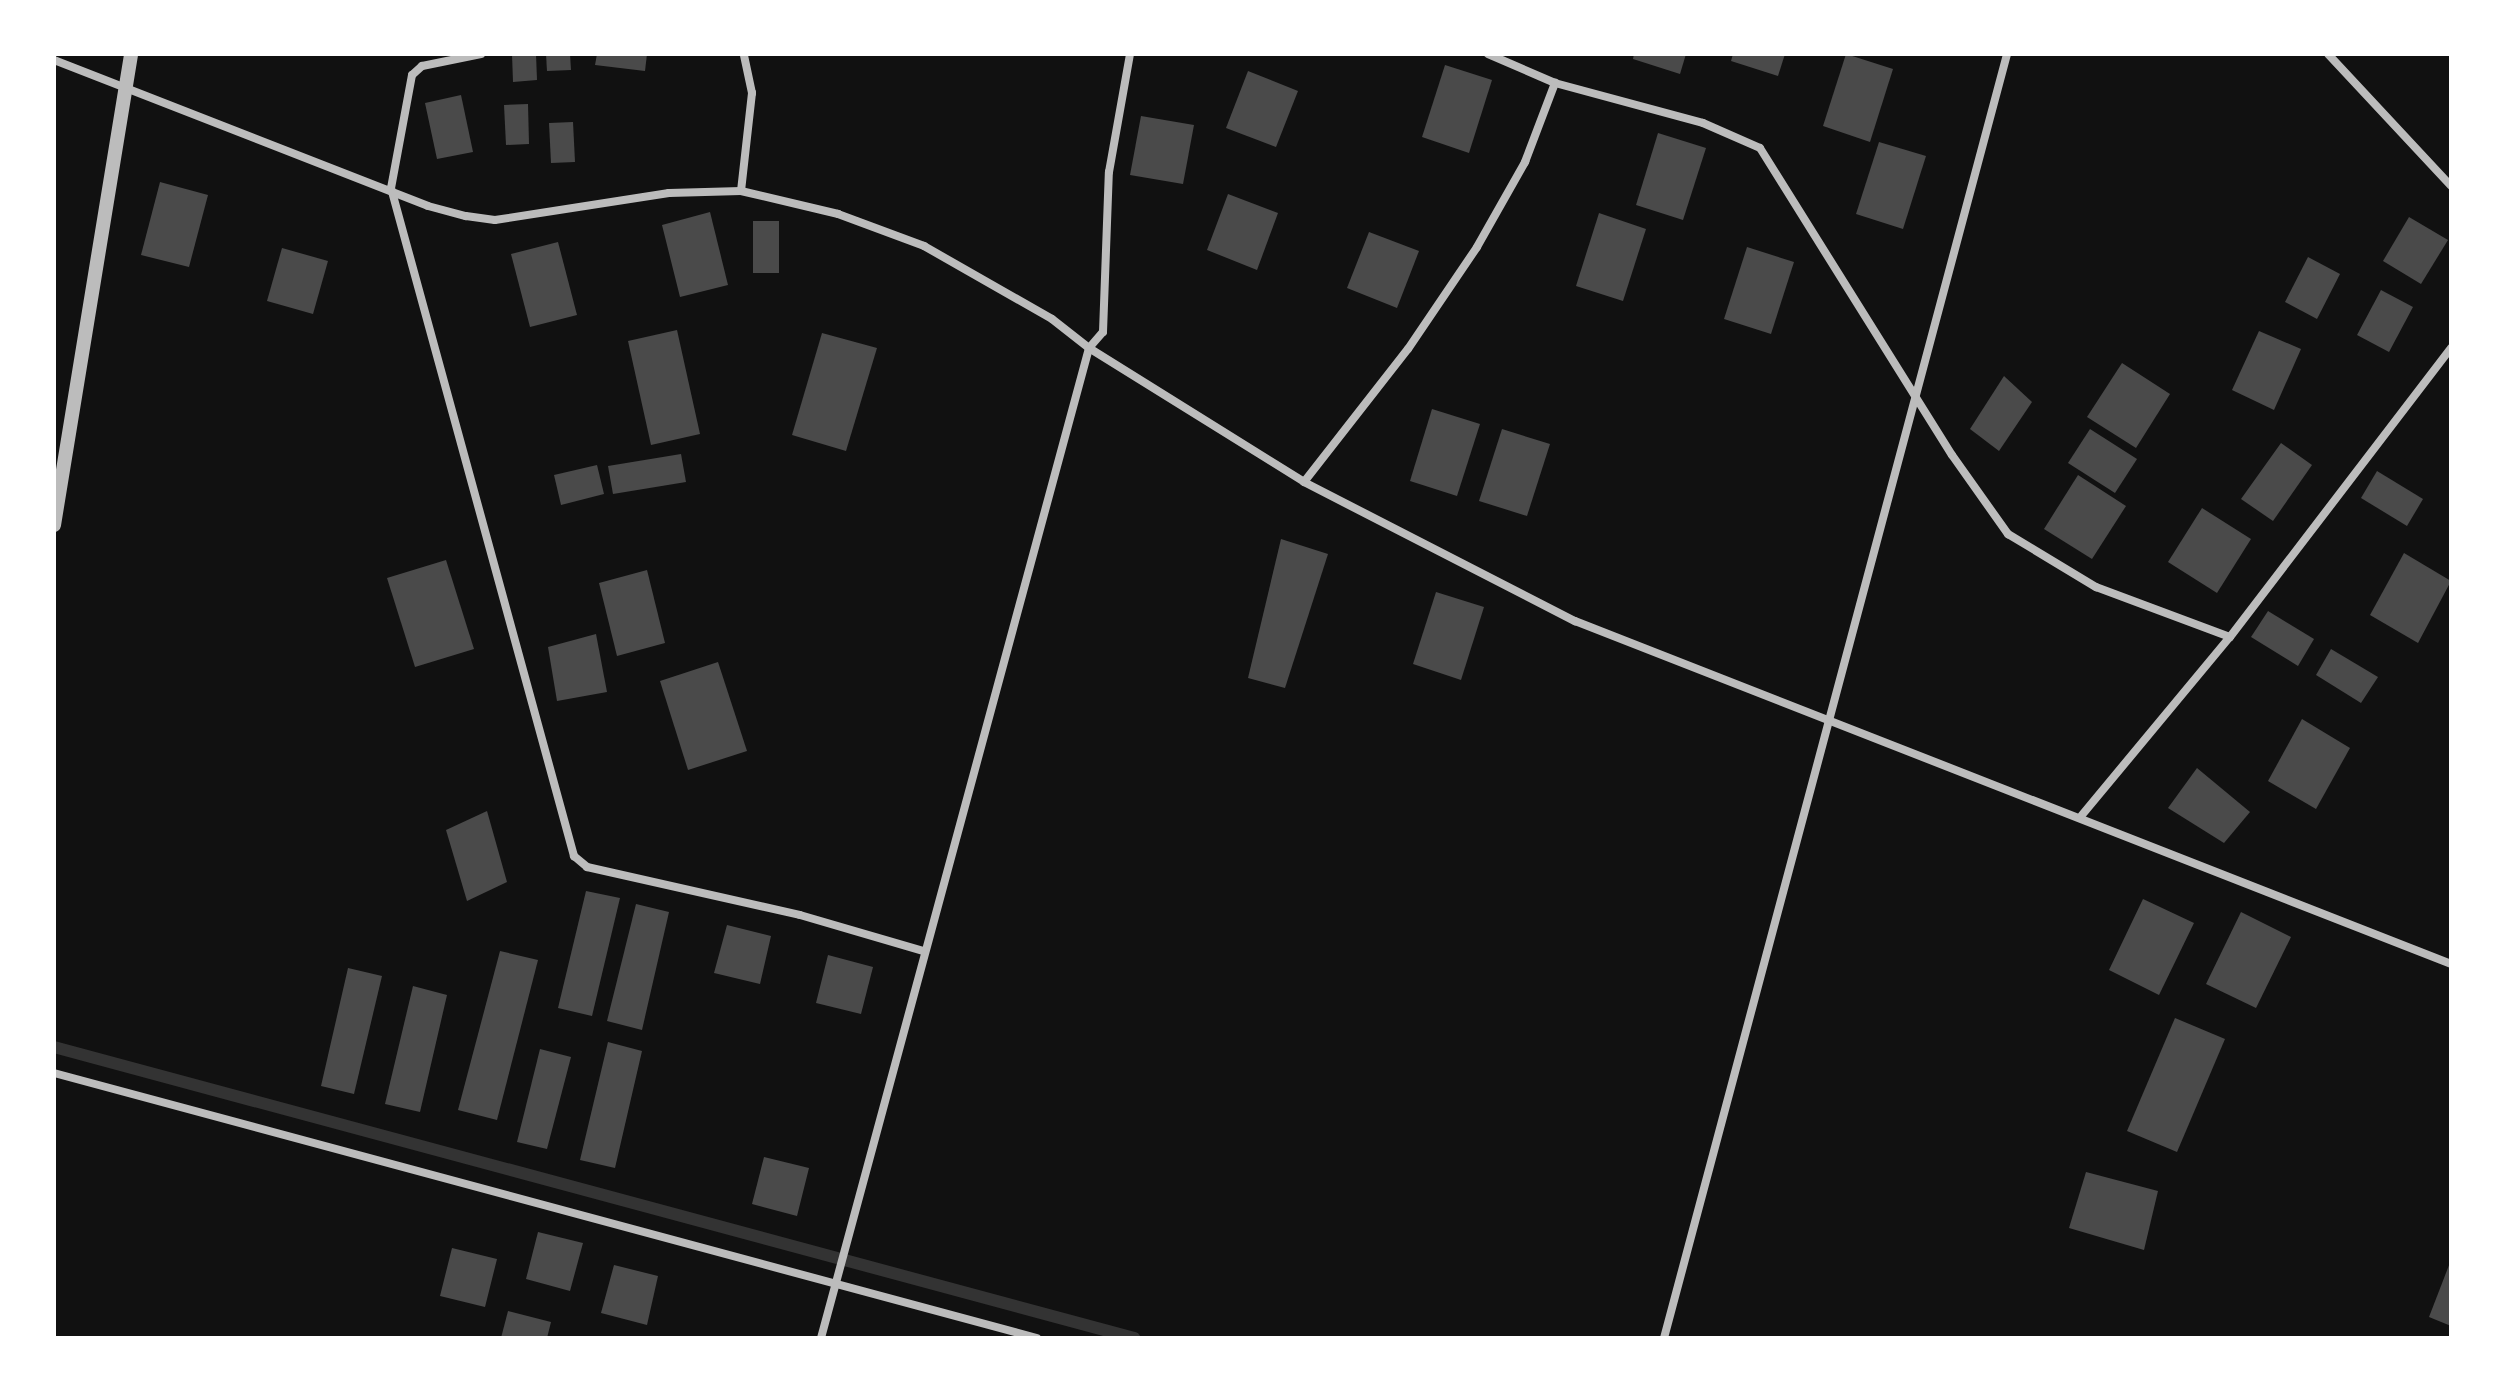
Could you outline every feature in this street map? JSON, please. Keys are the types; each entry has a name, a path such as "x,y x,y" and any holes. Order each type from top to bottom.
{"street":[{"path":"54,525 131,54"},
{"path":"481,54 422,66 412,75 391,188 574,856 587,867 800,915 923,951"},
{"path":"741,191 752,93 744,54"},
{"path":"821,1338 923,951 1089,348 1103,332 1109,172 1130,54"},
{"path":"1488,54 1555,83 1703,123 1760,148 1915,396 2008,534 2096,587 2230,637"},
{"path":"1664,1338 2007,54"},
{"path":"2328,54 2451,186"},
{"path":"54,60 391,188 428,206 495,220 669,193 741,191 838,214 924,246 1052,319 1089,348 1304,482 1575,621 1830,723 2082,815 2451,964"},
{"path":"1304,482 1408,349 1477,247 1525,162 1555,83"},
{"path":"2082,815 2230,637 2451,348"},
{"path":"54,1073 1037,1338"}],"building":[{"path":"512,54 536,54 537,80 513,82"},
{"path":"546,54 570,54 571,70 547,71"},
{"path":"597,54 647,54 645,71 595,65"},
{"path":"1634,54 1686,54 1680,74 1633,59"},
{"path":"1733,54 1785,54 1778,76 1731,61"},
{"path":"1846,54 1893,69 1870,142 1823,126"},
{"path":"1445,65 1492,80 1469,153 1422,137"},
{"path":"1248,71 1298,91 1276,147 1226,128"},
{"path":"461,95 473,152 437,159 425,103"},
{"path":"528,104 529,144 506,145 504,105"},
{"path":"1141,116 1194,125 1183,184 1130,175"},
{"path":"573,122 575,162 551,163 549,123"},
{"path":"1658,133 1706,148 1683,220 1636,205"},
{"path":"1879,142 1926,156 1903,229 1856,214"},
{"path":"160,182 208,195 189,267 141,255"},
{"path":"1228,194 1278,213 1257,270 1207,250"},
{"path":"710,212 728,285 680,297 662,225"},
{"path":"1599,213 1646,229 1623,301 1576,286"},
{"path":"2409,217 2448,240 2421,284 2383,261"},
{"path":"753,221 779,221 779,273 753,273"},
{"path":"1369,232 1419,251 1397,308 1347,288"},
{"path":"558,242 577,315 530,327 511,254"},
{"path":"1747,247 1794,262 1771,334 1724,319"},
{"path":"282,248 328,261 313,314 267,301"},
{"path":"2308,257 2340,274 2317,319 2285,302"},
{"path":"2381,290 2413,307 2389,352 2357,335"},
{"path":"677,330 700,434 651,445 628,341"},
{"path":"2259,331 2301,349 2274,410 2232,390"},
{"path":"822,333 877,348 846,451 792,435"},
{"path":"2122,363 2170,394 2136,448 2087,417"},
{"path":"2004,376 2032,402 1999,451 1970,429"},
{"path":"1432,409 1480,424 1457,496 1410,481"},
{"path":"1502,429 1550,444 1527,516 1479,501"},
{"path":"2090,429 2137,459 2115,493 2068,463"},
{"path":"2281,443 2312,465 2273,521 2241,499"},
{"path":"681,454 686,482 613,494 608,466"},
{"path":"597,465 604,494 561,505 554,475"},
{"path":"2377,471 2423,499 2407,526 2361,498"},
{"path":"2078,475 2126,506 2092,559 2044,529"},
{"path":"2202,508 2251,539 2217,593 2168,562"},
{"path":"1281,539 1328,554 1285,688 1248,678"},
{"path":"2404,553 2451,581 2418,643 2370,615"},
{"path":"446,560 474,649 415,667 387,578"},
{"path":"647,570 665,643 617,656 599,583"},
{"path":"1436,592 1484,607 1461,680 1413,664"},
{"path":"2268,611 2314,639 2298,666 2251,637"},
{"path":"596,634 607,692 557,701 548,647"},
{"path":"2331,649 2378,677 2361,703 2316,675"},
{"path":"718,662 747,751 688,770 660,681"},
{"path":"2302,719 2350,748 2316,809 2268,781"},
{"path":"2197,768 2250,812 2224,843 2168,808"},
{"path":"487,811 507,882 467,901 446,830"},
{"path":"586,891 620,898 592,1016 558,1008"},
{"path":"2143,899 2194,923 2159,995 2109,970"},
{"path":"636,904 669,912 642,1030 607,1021"},
{"path":"2241,912 2291,937 2256,1008 2206,984"},
{"path":"727,925 771,936 760,984 714,973"},
{"path":"500,951 538,960 497,1120 458,1110"},
{"path":"828,955 873,967 861,1014 816,1003"},
{"path":"348,968 382,976 354,1094 321,1086"},
{"path":"413,986 447,995 420,1112 385,1104"},
{"path":"2175,1018 2225,1039 2177,1152 2127,1131"},
{"path":"608,1042 642,1051 615,1168 580,1160"},
{"path":"540,1049 571,1057 547,1149 517,1142"},
{"path":"764,1157 809,1168 797,1216 752,1204"},
{"path":"2086,1172 2158,1191 2144,1250 2069,1228"},
{"path":"538,1232 583,1243 570,1291 526,1279"},
{"path":"452,1248 497,1259 485,1307 440,1296"},
{"path":"2451,1260 2451,1326 2429,1317"},
{"path":"614,1265 658,1276 647,1325 601,1313"},
{"path":"508,1311 551,1322 547,1338 501,1338"}],"waterway":[{"path":"54,1047 1134,1338"}]}
